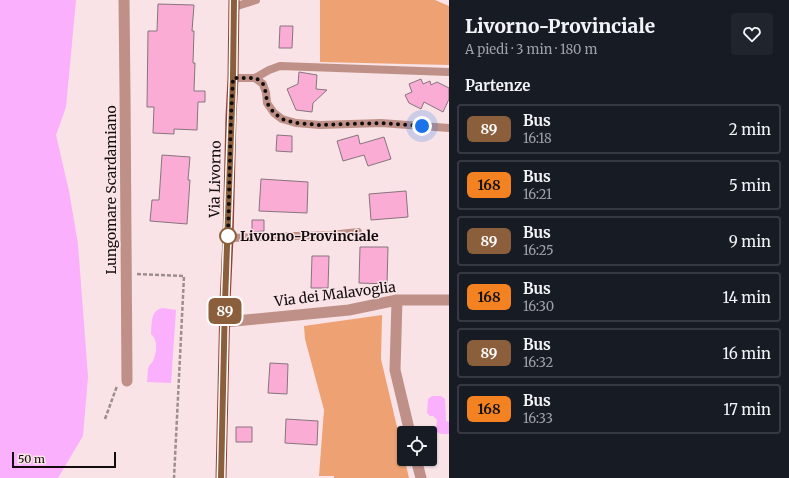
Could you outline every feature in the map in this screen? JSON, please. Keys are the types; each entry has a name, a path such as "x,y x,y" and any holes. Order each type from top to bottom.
{"main road":[{"name":"Via Livorno","path":"221,478 234,4"}],"street":[{"name":"Lungomare Scardamiano","path":"123,381 126,274 124,0"},
{"name":"Via dei Malavoglia","path":"225,322 349,310 397,300 449,300"},
{"path":"397,300 395,370 408,426"},
{"path":"418,466 421,478"}],"lane":[{"path":"234,4 256,0"},
{"path":"233,78 256,78 269,70 280,66 449,72"},
{"path":"256,78 263,84 267,103 274,113 282,119 296,123 320,125 381,123 449,128"},
{"path":"228,238 331,235 358,232"}],"path":[{"path":"126,274 184,276 174,478"},
{"path":"105,419 123,381"}],"shaded area":[{"path":"0,0 76,0 66,107 56,135 69,191 78,244 88,377 83,436 58,478 0,478"},
{"path":"320,0 435,0 449,6 449,65 320,62"},
{"path":"163,308 176,310 171,383 147,382 148,368 153,361 156,350 155,339 151,334 152,318 159,309"},
{"path":"382,315 381,359 397,427 397,466 406,466 409,478 334,478 334,476 319,476 324,410 305,339 304,326"},
{"path":"432,396 441,396 445,399 446,421 449,422 449,434 441,434 437,432 437,420 427,413 428,399"}],"building":[{"path":"158,4 194,5 192,31 194,31 194,91 205,91 205,102 198,102 197,130 174,129 174,134 153,133 154,107 147,107 148,31 157,31"},
{"path":"280,26 293,26 292,48 279,48"},
{"path":"299,72 317,75 316,89 327,90 313,103 312,112 296,110 287,89 298,84"},
{"path":"421,79 423,84 430,81 431,85 437,82 449,88 449,99 443,112 424,102 421,109 409,103 405,95 412,92 409,84"},
{"path":"277,135 292,136 292,152 276,151"},
{"path":"358,135 360,144 384,137 391,159 368,166 364,155 343,161 337,141"},
{"path":"162,155 190,157 187,224 150,221 152,200 159,200"},
{"path":"261,179 308,182 307,213 259,211"},
{"path":"406,191 408,217 371,220 369,194"},
{"path":"252,220 264,220 264,231 252,232"},
{"path":"360,247 388,247 387,284 359,283"},
{"path":"312,256 329,256 328,288 311,288"},
{"path":"270,363 288,364 287,394 268,393"},
{"path":"286,419 318,421 317,445 285,443"},
{"path":"236,427 252,427 252,442 236,442"}],"bus line":[{"name":"89","path":"221,478 234,0"}],"place":[{"name":"Livorno-Provinciale","path":"228,236"}],"route":[{"path":"228,236 228,238 233,78 256,78 263,84 267,103 274,113 282,119 296,123 320,125 381,123 422,126"}]}
